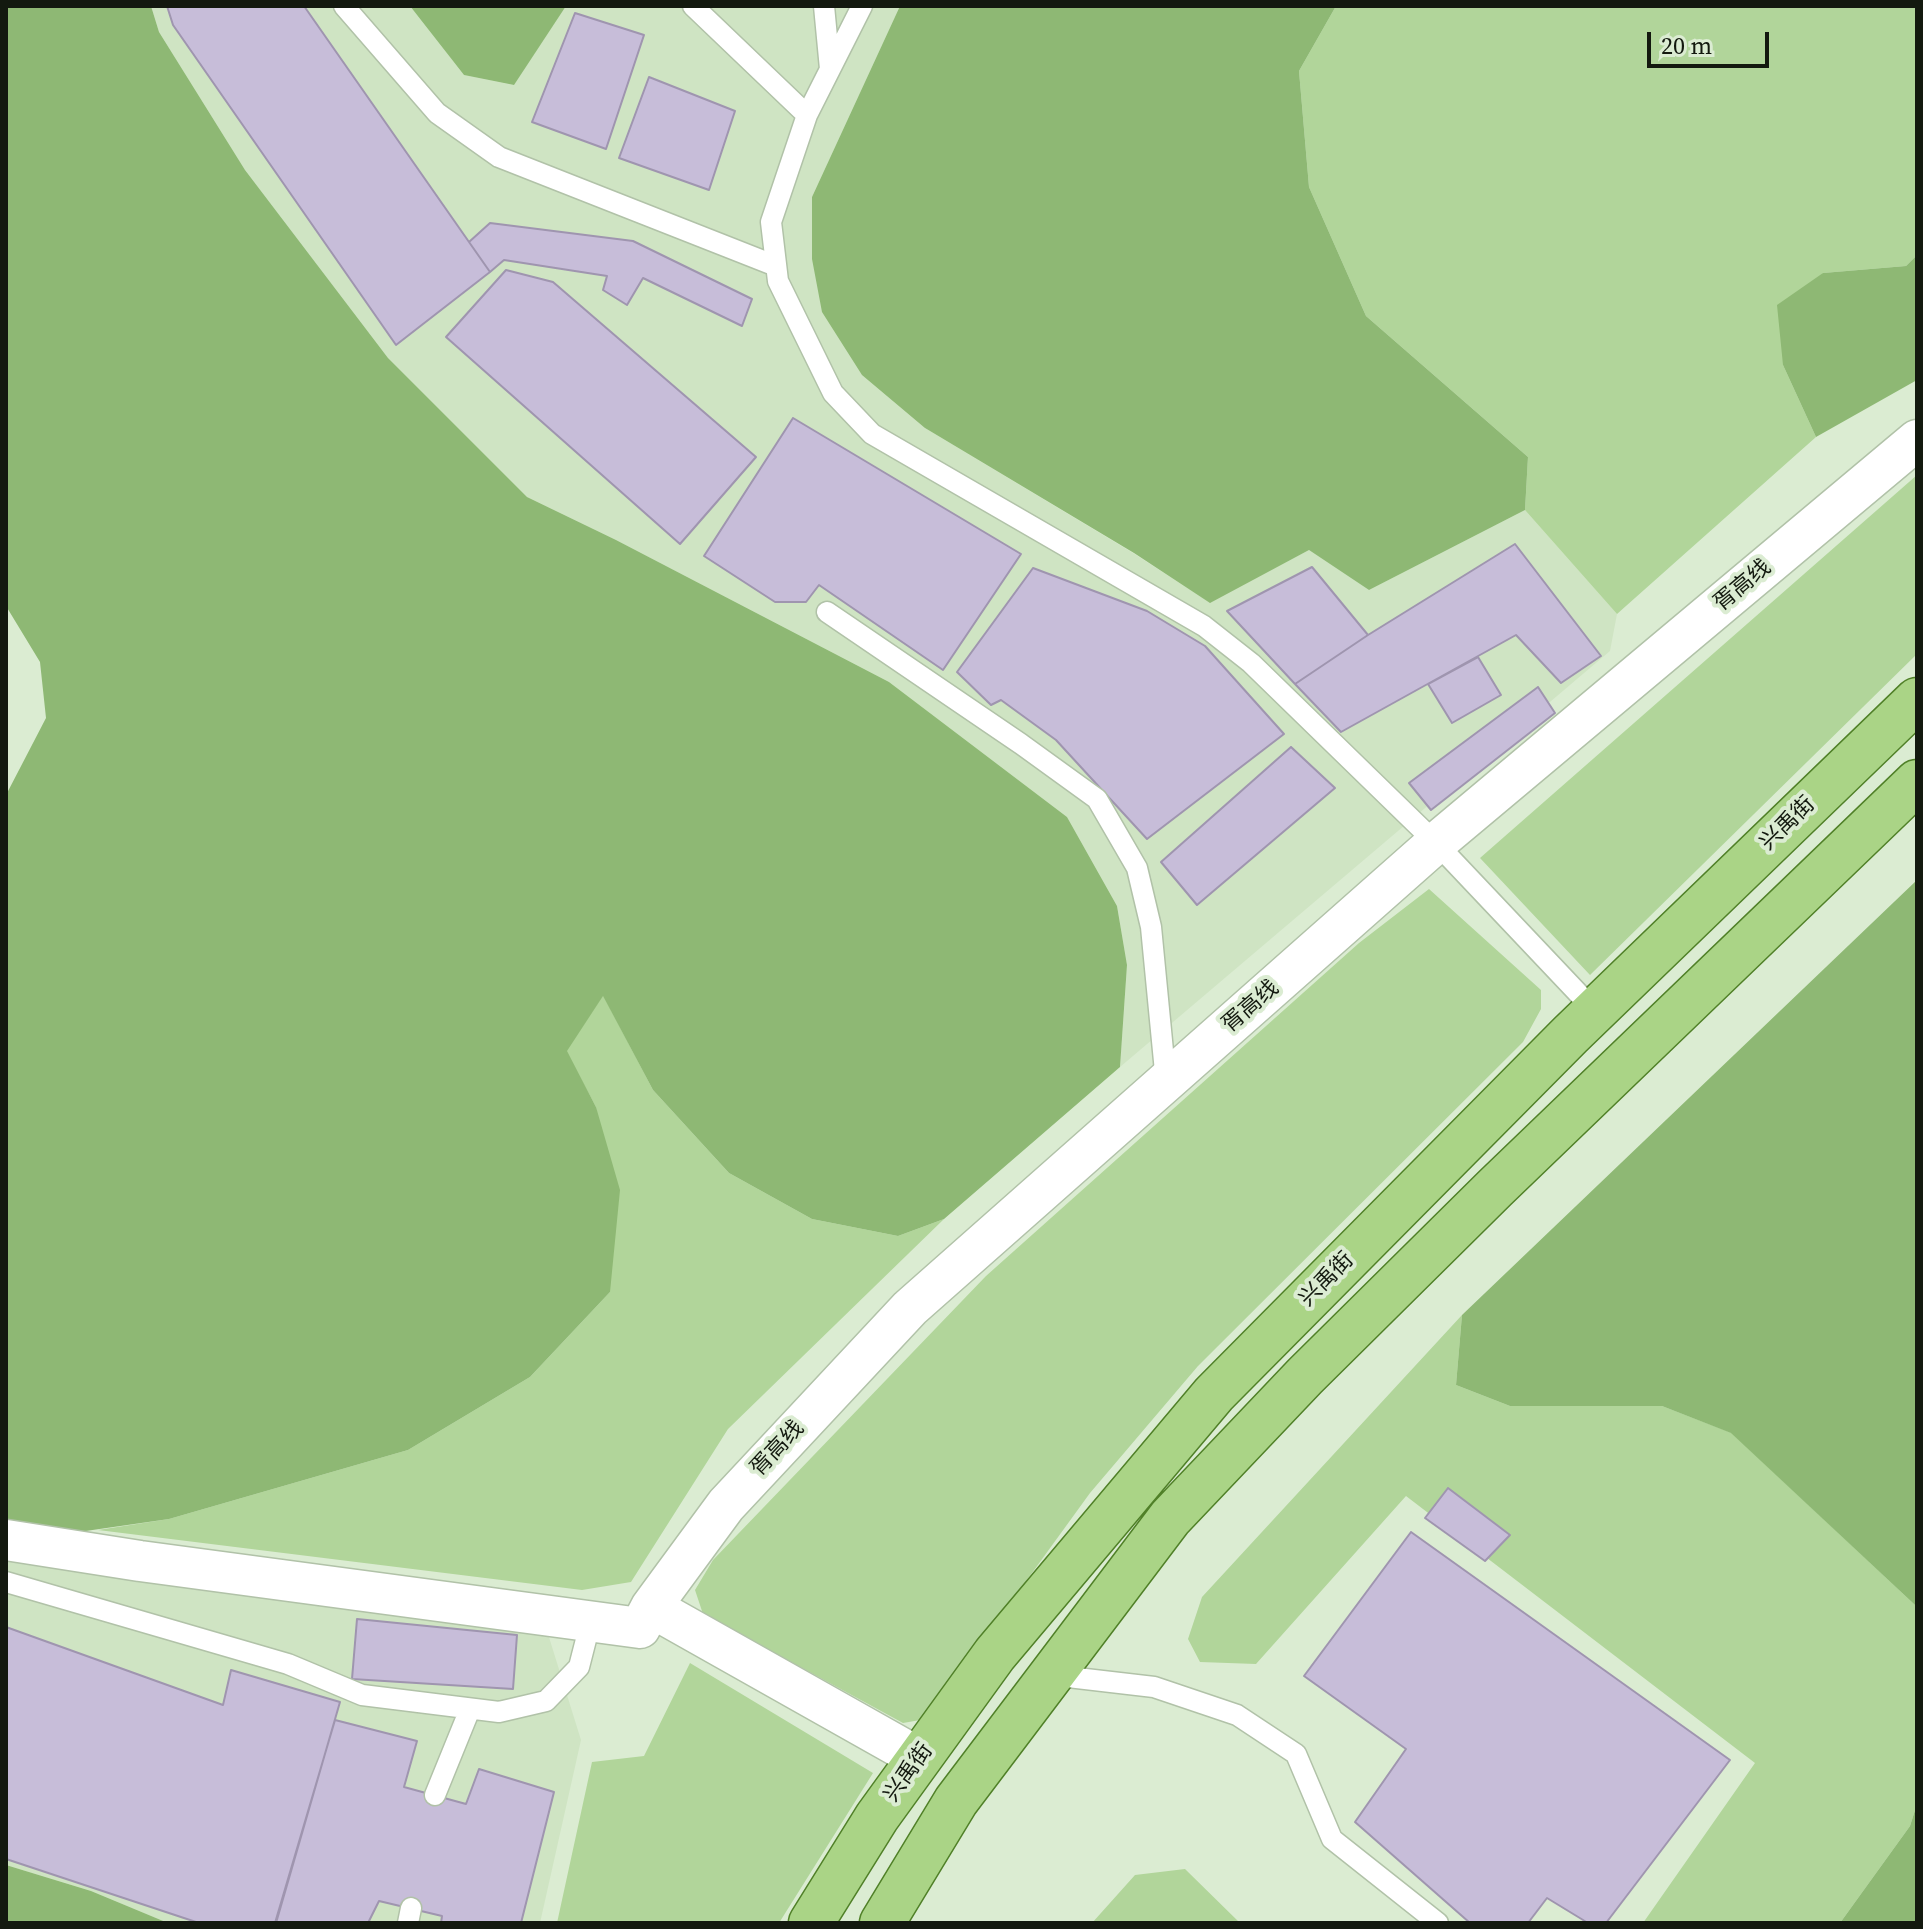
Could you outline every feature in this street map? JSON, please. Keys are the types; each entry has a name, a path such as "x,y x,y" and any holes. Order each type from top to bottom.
{"main road":[{"name":"兴禹街","path":"811,1923 877,1817 995,1654 1214,1394 1595,1011 1917,700"},
{"path":"882,1923 956,1801 1170,1518 1305,1376 1495,1188 1917,782"}],"street":[{"name":"胥高线","path":"645,1618 726,1505 910,1308 1436,843 1917,440"},
{"path":"6,1540 140,1561 591,1620 645,1618 919,1758"}],"lane":[{"path":"344,6 437,113 499,157 776,266"},
{"path":"693,6 807,115"},
{"path":"824,6 830,69"},
{"path":"862,6 807,115 771,222 778,281 833,393 872,434 1204,626 1251,663 1436,843 1595,1011"},
{"path":"827,612 1097,799 1137,868 1151,927 1166,1082"},
{"path":"6,1582 288,1664 362,1695 499,1712 546,1701 579,1667 591,1620"},
{"path":"1051,1675 1154,1687 1237,1715 1296,1754 1332,1839 1438,1923"},
{"path":"435,1795 470,1709"}],"shaded area":[{"path":"151,6 410,6 464,75 513,85 566,6 900,6 812,197 925,428 1209,602 1309,550 1369,590 1525,510 1617,614 1610,651 1120,1067 1127,965 1117,906 1067,817 889,682 527,497 388,358 245,170 159,32"},
{"path":"6,1554 548,1634 581,1740 540,1923 168,1923 91,1891 6,1865"}],"green space":[{"path":"6,6 151,6 159,32 245,170 388,358 527,497 889,682 1067,817 1117,906 1127,965 1120,1067 944,1219 898,1236 812,1219 729,1173 653,1090 603,996 567,1051 596,1107 620,1190 610,1292 530,1377 408,1450 169,1519 30,1539 6,1525 6,795 46,718 40,662 6,606"},
{"path":"410,6 566,6 514,85 464,75"},
{"path":"900,6 1336,6 1299,71 1309,187 1366,316 1528,457 1525,510 1369,590 1309,550 1210,603 1134,553 925,428 862,375 822,312 812,259 812,197"},
{"path":"1336,6 1917,6 1917,255 1906,266 1823,273 1783,365 1816,437 1617,614 1525,510 1528,457 1366,316 1309,187 1299,71"},
{"path":"1917,255 1917,380 1816,437 1783,365 1777,305 1823,273 1906,266"},
{"path":"1917,475 1917,654 1590,975 1480,858"},
{"path":"1917,880 1917,1610 1731,1433 1662,1406 1510,1406 1456,1385 1462,1315"},
{"path":"1429,889 1541,990 1541,1009 1523,1042 1198,1366 1090,1493 926,1719 903,1723 703,1614 695,1590 713,1560 986,1276 1359,943"},
{"path":"603,995 653,1090 729,1173 812,1219 898,1236 944,1219 728,1429 631,1582 582,1590 98,1530 169,1519 408,1450 530,1377 610,1292 596,1107 566,1051"},
{"path":"1462,1315 1456,1385 1510,1406 1662,1406 1732,1433 1915,1605 1917,1804 1910,1826 1840,1923 1643,1923 1755,1763 1406,1496 1256,1664 1200,1662 1188,1639 1202,1597"},
{"path":"690,1663 873,1773 779,1923 557,1923 592,1762 644,1756"},
{"path":"1917,1804 1917,1923 1840,1923 1910,1826"},
{"path":"6,1865 91,1891 168,1923 6,1923"},
{"path":"1185,1869 1240,1923 1092,1923 1135,1875"}],"building":[{"path":"167,6 304,6 490,272 396,345 173,25"},
{"path":"575,13 644,35 606,149 532,122"},
{"path":"649,77 735,111 709,190 619,158"},
{"path":"490,223 633,241 752,299 742,326 643,278 627,305 603,290 607,276 504,260 490,272 469,242"},
{"path":"506,270 553,282 756,457 680,544 446,337"},
{"path":"793,418 1021,554 943,670 819,585 806,602 775,602 704,556"},
{"path":"1515,544 1601,656 1561,683 1516,635 1341,732 1295,684 1368,635"},
{"path":"1312,567 1368,635 1295,684 1227,611"},
{"path":"1033,568 1147,611 1205,646 1284,734 1147,839 1056,740 1001,700 991,705 957,672"},
{"path":"1478,657 1501,695 1452,723 1428,684"},
{"path":"1538,687 1555,713 1431,810 1409,783"},
{"path":"1291,747 1335,788 1197,905 1161,862"},
{"path":"1448,1488 1510,1535 1485,1561 1425,1518"},
{"path":"1411,1532 1730,1760 1606,1923 1588,1923 1547,1898 1528,1923 1470,1923 1355,1822 1406,1749 1304,1676"},
{"path":"357,1619 517,1635 513,1689 352,1679"},
{"path":"6,1627 223,1705 231,1670 340,1702 276,1923 199,1923 6,1859"},
{"path":"335,1720 417,1741 404,1787 466,1804 479,1769 554,1792 521,1923 441,1923 442,1916 379,1901 368,1923 275,1923"}]}
